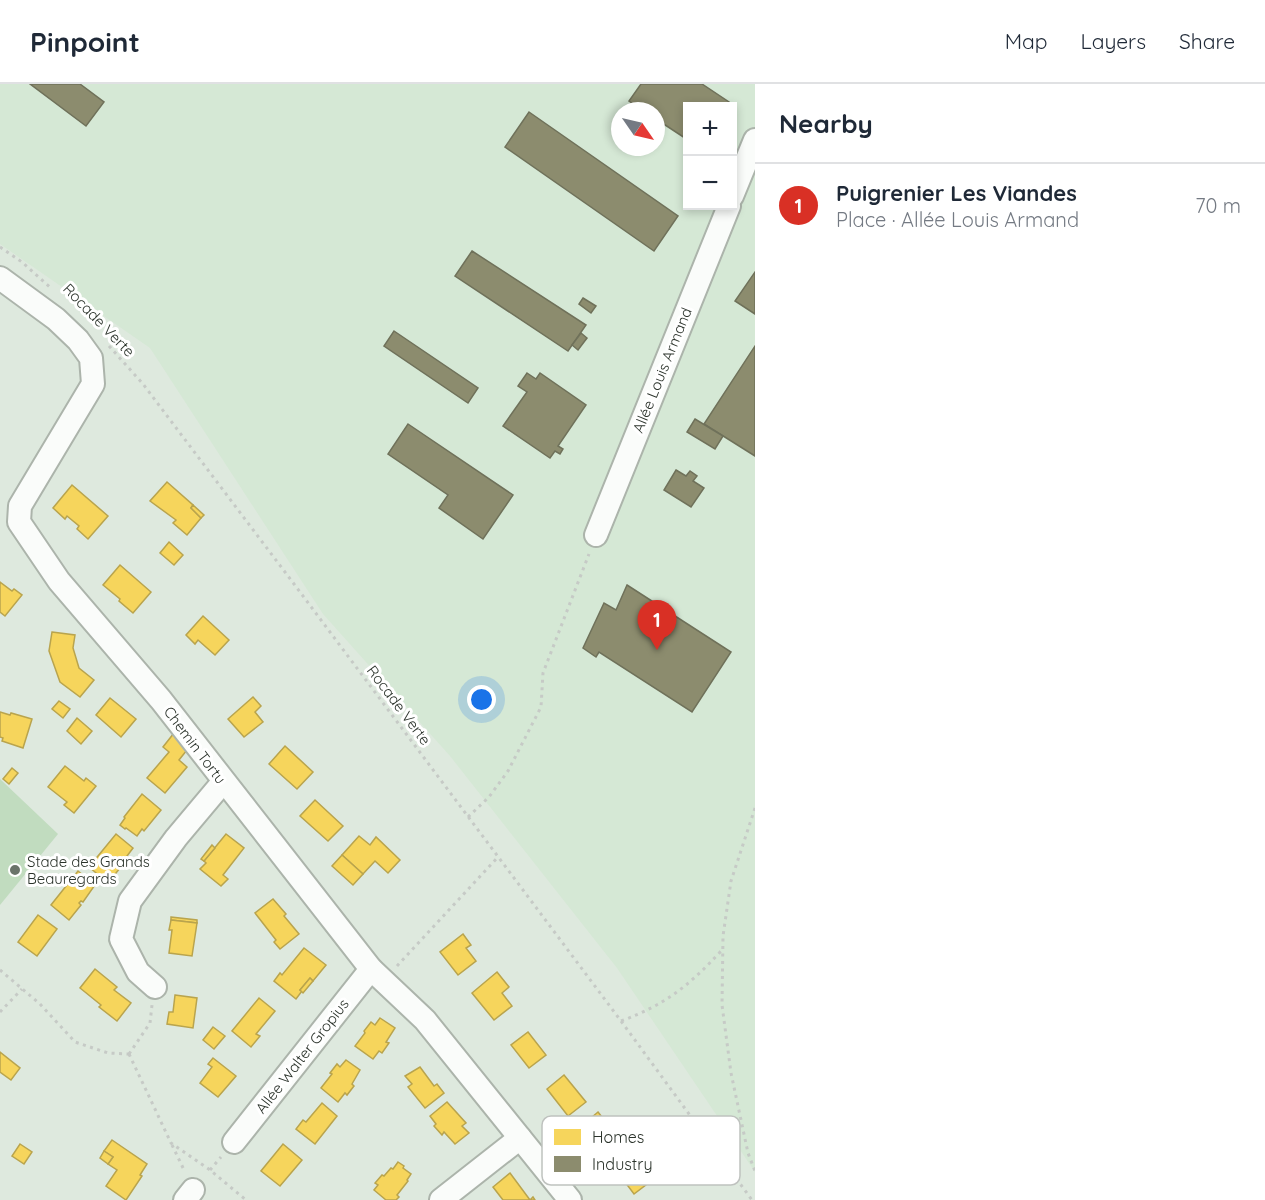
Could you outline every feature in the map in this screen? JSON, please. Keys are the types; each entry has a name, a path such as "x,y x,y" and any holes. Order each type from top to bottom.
{"street":[{"path":"737,184 755,140"},
{"name":"Allée Louis Armand","path":"596,535 727,210"},
{"name":"Chemin Tortu","path":"0,278 56,319 78,339 91,358 93,384 20,506 19,522 59,581 161,700 223,782 377,975 425,1020 542,1165"},
{"path":"155,987 138,972 121,939 130,901 176,838 223,782"},
{"name":"Allée Walter Gropius","path":"234,1142 377,975"},
{"path":"441,1200 520,1138"},
{"name":"Chemin Tortu","path":"558,1185 570,1200"}],"path":[{"name":"Rocade Verte","path":"0,247 22,262 55,291"},
{"name":"Rocade Verte","path":"103,340 143,384 691,1116"},
{"path":"468,818 489,797 508,771 541,707 543,673 596,535"},
{"path":"755,808 731,881 722,950 722,1005 731,1073 748,1153 755,1171"},
{"path":"377,975 498,857"},
{"path":"621,1021 657,1005 679,991 700,974 722,950"},
{"path":"0,970 40,1004 75,1042 108,1053 129,1054"},
{"path":"129,1054 150,1023 155,987"},
{"path":"0,1012 22,989"},
{"path":"129,1054 171,1143 189,1195"},
{"path":"189,1195 234,1142"},
{"path":"171,1143 210,1170 246,1200"},
{"name":"Rocade Verte","path":"740,1184 752,1200"}],"shaded area":[{"path":"0,84 755,84 755,1172 740,1150 740,1116 717,1116 617,968 450,756 323,614 150,348 0,244"},
{"name":"Stade des Grands Beauregards","path":"0,779 58,834 0,905"}],"building: Homes":[{"path":"167,482 193,505 191,508 201,518 187,535 173,523 176,520 150,501"},
{"path":"72,485 108,516 88,539 77,529 79,526 67,516 65,519 53,508"},
{"path":"193,505 204,515 201,518 191,508"},
{"path":"169,542 183,555 174,565 160,553"},
{"path":"120,565 151,592 133,613 103,585"},
{"path":"0,582 22,595 5,616 0,612"},
{"path":"203,616 229,640 215,655 198,640 195,644 186,635"},
{"path":"52,632 75,635 73,648 79,668 94,680 80,697 60,682 49,651"},
{"path":"253,697 261,706 255,712 263,722 244,737 228,719"},
{"path":"110,698 136,719 121,737 96,715"},
{"path":"59,701 70,709 63,718 52,709"},
{"path":"0,712 32,719 23,748 2,741"},
{"path":"77,718 92,731 81,744 67,731"},
{"path":"174,733 187,750 179,760 187,767 165,793 147,778 169,752 163,747"},
{"path":"285,746 313,772 297,789 269,764"},
{"path":"65,766 84,781 86,778 96,786 74,813 64,805 67,802 48,787"},
{"path":"12,768 18,773 9,784 3,779"},
{"path":"142,794 161,810 137,836 120,825"},
{"path":"315,800 343,826 328,841 300,816"},
{"path":"116,834 133,848 127,856 129,858 123,865 121,863 118,866 120,868 108,883 89,867"},
{"path":"226,834 244,848 223,875 228,879 221,886 200,869"},
{"path":"359,836 370,845 376,837 400,860 388,873 375,861 363,874 342,855"},
{"path":"212,845 215,848 204,861 201,859"},
{"path":"342,855 363,874 353,885 332,866"},
{"path":"78,871 95,885 83,902 79,903 81,905 69,920 51,905"},
{"path":"273,899 299,934 280,949 274,942 276,940 255,913"},
{"path":"38,915 57,929 37,956 18,942"},
{"path":"171,917 197,920 197,923 171,920"},
{"path":"171,920 197,923 192,956 169,953"},
{"path":"463,934 471,945 466,948 476,961 458,975 440,952"},
{"path":"304,948 326,965 313,981 310,978 296,999 274,981 280,973 282,975"},
{"path":"95,969 117,987 114,990 131,1003 117,1021 80,988"},
{"path":"497,972 509,987 502,993 512,1006 494,1020 472,993"},
{"path":"310,978 313,981 303,993 300,990"},
{"path":"175,995 197,998 193,1028 167,1024 169,1012 173,1012"},
{"path":"259,998 275,1011 256,1034 260,1036 251,1047 232,1031"},
{"path":"380,1018 395,1028 382,1053 379,1051 373,1059 355,1046 371,1022 375,1025"},
{"path":"213,1027 225,1036 214,1049 203,1040"},
{"path":"528,1032 546,1055 529,1068 511,1045"},
{"path":"0,1052 20,1068 11,1080 0,1072"},
{"path":"213,1058 236,1076 218,1097 200,1083 212,1067 208,1064"},
{"path":"346,1060 360,1070 352,1084 354,1086 338,1102 321,1088 337,1064 340,1067"},
{"path":"420,1067 434,1086 437,1084 444,1093 425,1108 408,1087 412,1084 405,1076"},
{"path":"564,1075 586,1102 568,1116 547,1089"},
{"path":"447,1102 466,1123 462,1126 469,1133 455,1144 444,1132 442,1135 434,1126 436,1124 430,1116"},
{"path":"322,1103 337,1116 315,1144 296,1129 303,1120 306,1122"},
{"path":"112,1140 147,1164 126,1200 106,1186 117,1170 108,1164 113,1157 104,1151"},
{"path":"20,1144 32,1152 24,1164 12,1156"},
{"path":"283,1144 302,1160 280,1186 261,1171"},
{"path":"104,1151 113,1157 108,1164 100,1158"},
{"path":"398,1162 411,1174 397,1195 399,1197 396,1200 386,1200 374,1190 378,1185 375,1183"},
{"path":"510,1173 530,1200 503,1200 493,1187"},
{"path":"627,1185 646,1185 634,1194"}],"building: Industry":[{"path":"30,84 80,84 104,102 86,126"},
{"path":"641,84 702,84 729,102 683,102 683,137 665,125 665,102 629,101"},
{"path":"529,112 678,216 654,251 505,147"},
{"path":"472,251 586,325 568,351 455,276"},
{"path":"755,272 755,314 735,301"},
{"path":"583,298 596,306 591,313 579,304"},
{"path":"394,331 478,388 468,403 384,346"},
{"path":"581,333 587,338 578,350 572,345"},
{"path":"755,346 755,456 704,424"},
{"path":"527,373 536,379 540,373 586,405 558,446 563,449 560,454 555,451 550,458 503,426 527,392 518,386"},
{"path":"695,419 723,436 715,449 687,432"},
{"path":"408,424 513,495 483,539 439,508 448,495 388,454"},
{"path":"676,470 686,476 690,471 697,476 693,481 704,488 691,507 664,490"},
{"path":"627,585 731,652 692,712 599,652 596,657 583,648 604,603 616,610"}],"place":[{"name":"Puigrenier Les Viandes","path":"657,650"},
{"name":"Stade des Grands Beauregards","path":"15,870"}]}
